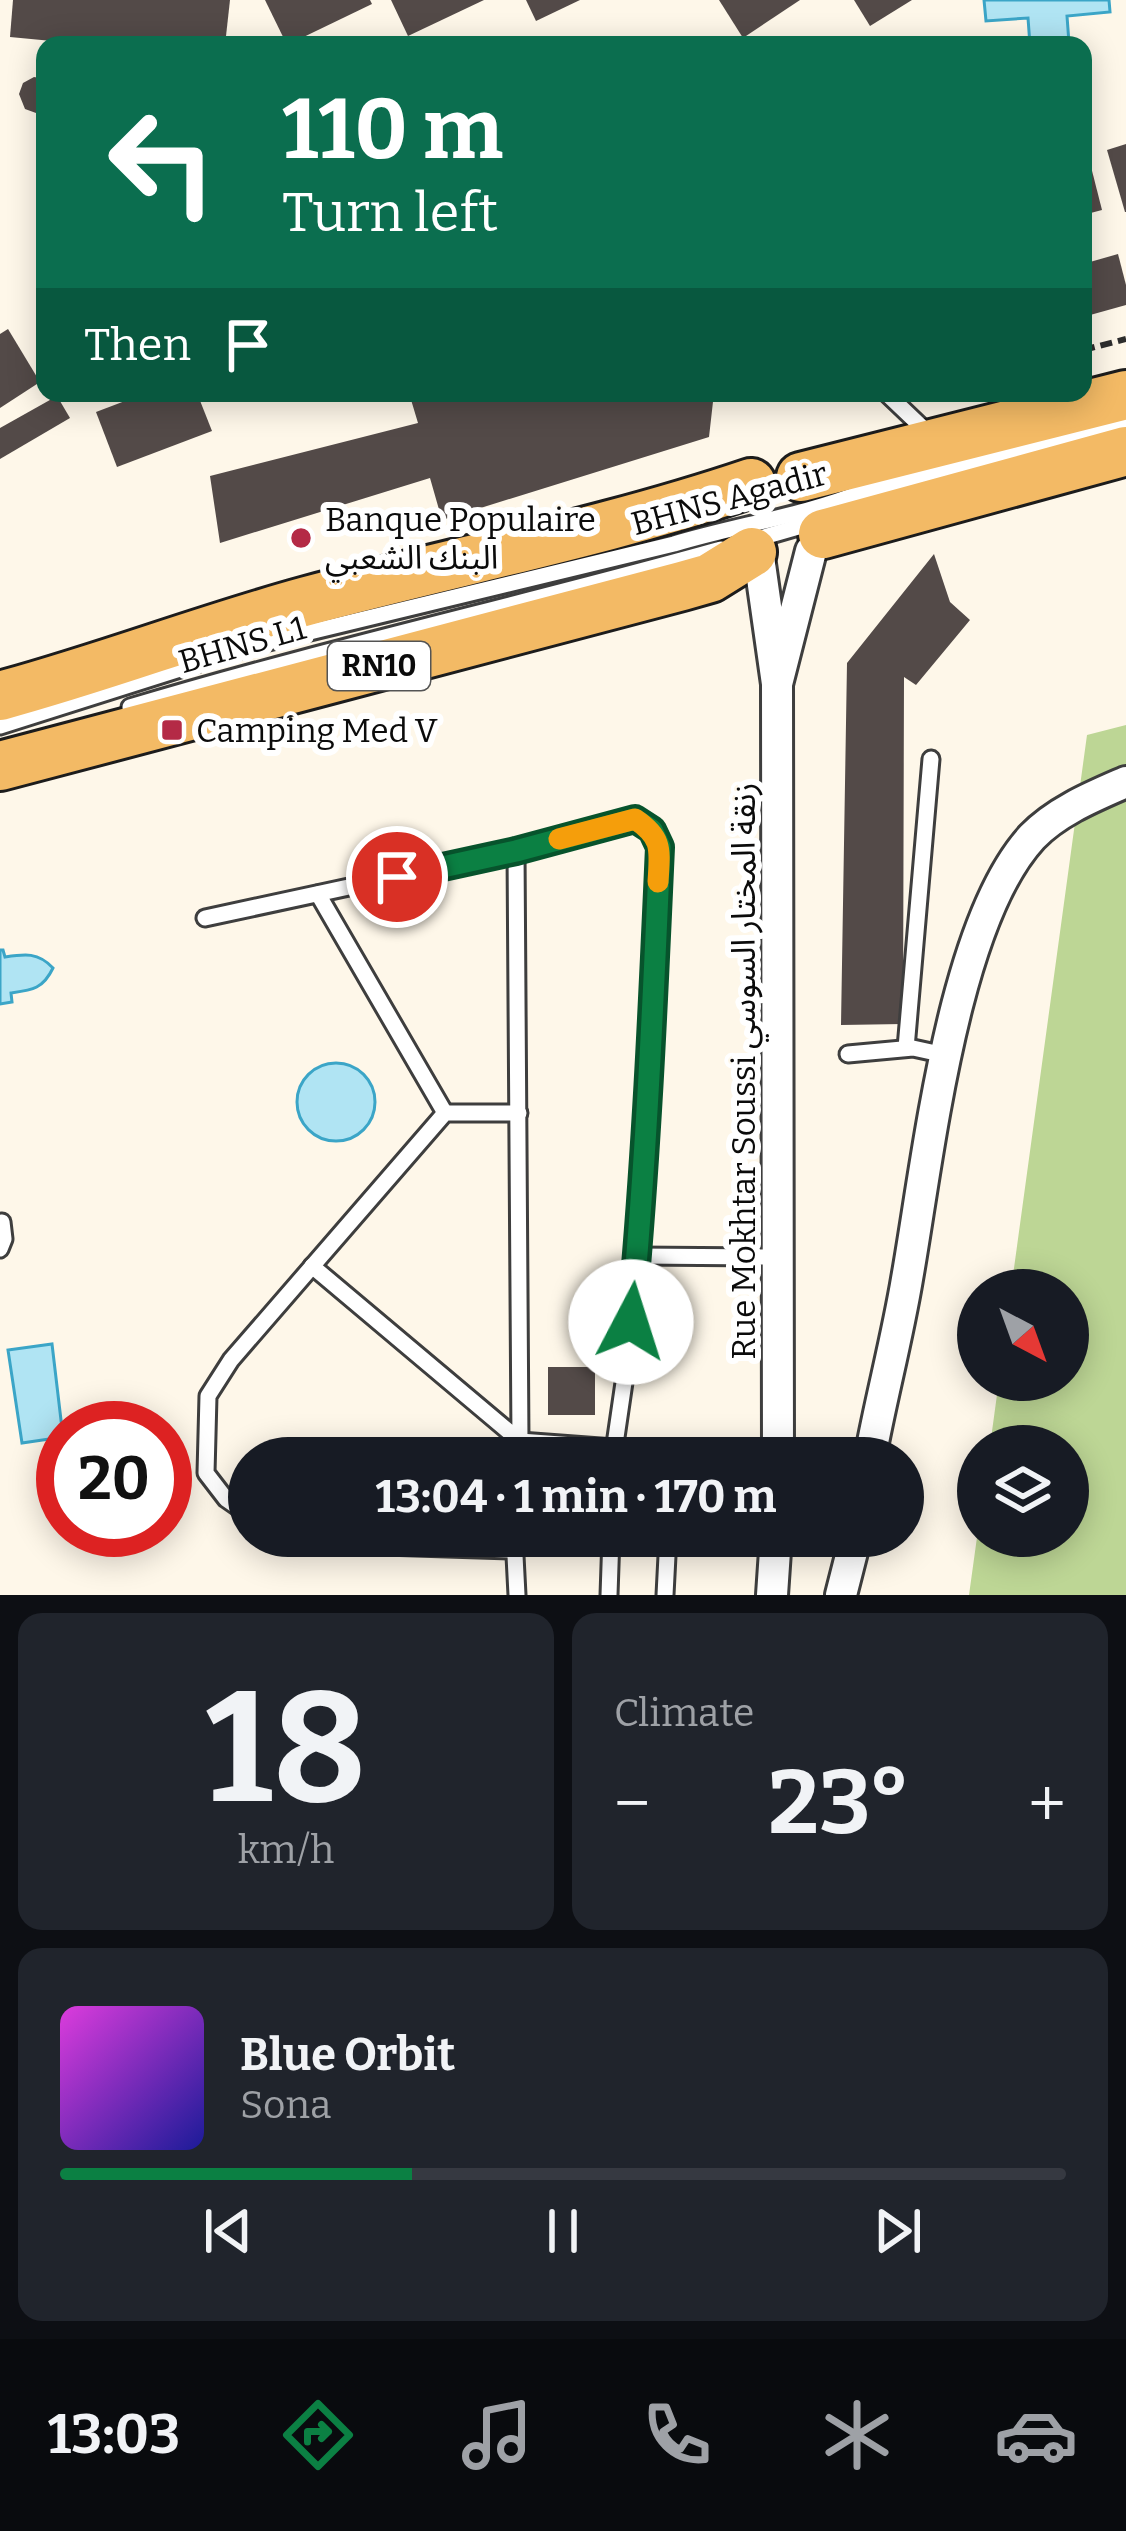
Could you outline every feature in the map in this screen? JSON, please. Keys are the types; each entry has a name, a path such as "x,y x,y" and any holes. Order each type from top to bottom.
{"main road":[{"name":"RN10","path":"0,696 249,617 426,569 620,525 749,532 777,562 795,560 817,518 939,445 1126,395"},
{"name":"RN10","path":"817,518 1126,451"},
{"name":"RN10","path":"0,766 710,578 749,532 766,475 784,472 817,518"}],"street":[{"path":"777,684 817,518"},
{"path":"749,532 777,684"},
{"name":"Rue Mokhtar Soussi زنقة المختار السوسي","path":"777,684 778,1437"},
{"path":"874,1437 904,1297 945,1055 993,895 1033,836 1076,805 1126,782"},
{"path":"772,1595 775,1557"},
{"path":"841,1595 851,1557"}],"lane":[{"path":"895,402 939,445"},
{"name":"BHNS Agadir","path":"817,518 865,491 1126,421"},
{"path":"817,518 1126,437"},
{"name":"BHNS Agadir","path":"0,726 256,645 674,544 749,532"},
{"name":"BHNS L1","path":"104,715 262,668 576,590 749,532"},
{"path":"0,742 41,732"},
{"path":"906,1048 931,760"},
{"path":"205,918 516,851 635,819 652,830 660,847 648,1125 616,1437"},
{"path":"516,851 520,1437"},
{"path":"318,894 445,1113"},
{"path":"848,1054 906,1048 945,1055"},
{"path":"228,1500 206,1473 208,1396 231,1360 445,1113 519,1113"},
{"path":"0,1249 2,1222"},
{"path":"637,1256 780,1257"},
{"path":"312,1266 506,1437"},
{"path":"514,1557 517,1595"},
{"path":"609,1595 610,1557"},
{"path":"665,1595 667,1557"}],"path":[{"path":"1092,348 1126,339"}],"green space":[{"path":"1126,725 1126,1595 969,1595 974,1557 1089,1557 1089,1425 993,1425 996,1401 1089,1401 1089,1269 1014,1269 1087,735"}],"water":[{"path":"984,0 1109,0 1110,12 1067,16 1068,36 1029,36 1028,18 986,21"},
{"path":"0,950 5,957 36,957 53,968 41,984 11,993 12,1002 0,1004"},
{"path":"336,1063 364,1074 375,1102 364,1130 336,1141 308,1130 297,1102 308,1074"},
{"path":"52,1344 59,1401 36,1401 36,1441 22,1443 8,1350"}],"building":[{"path":"13,0 230,0 226,36 10,37"},
{"path":"265,0 370,0 372,4 306,36 283,36"},
{"path":"391,0 484,0 408,36"},
{"path":"526,0 580,0 536,21"},
{"path":"719,0 800,0 746,36"},
{"path":"854,0 912,0 870,26"},
{"path":"36,77 36,113 25,109 19,94 23,83"},
{"path":"1126,144 1126,212 1125,212 1107,150"},
{"path":"1092,171 1102,210 1092,213"},
{"path":"1118,254 1126,305 1092,314 1092,261"},
{"path":"8,329 36,375 36,385 0,408 0,334"},
{"path":"46,402 61,402 70,418 0,459 0,428"},
{"path":"122,402 201,402 212,431 117,467 96,412"},
{"path":"412,402 713,402 709,437 442,520 430,478 220,543 210,476 418,423"},
{"path":"934,554 950,602 970,620 916,685 904,677 903,1024 841,1025 847,663"},
{"path":"548,1367 595,1367 595,1415 548,1415"}],"slow traffic":[{"path":"559,839 635,819 652,830 660,847 658,882"}],"place":[{"name":"Banque Populaire البنك الشعبي","path":"301,538"},
{"name":"Camping Med V","path":"172,730"}],"route":[{"path":"397,877 635,819 652,830 660,847 648,1125 631,1322"}]}
